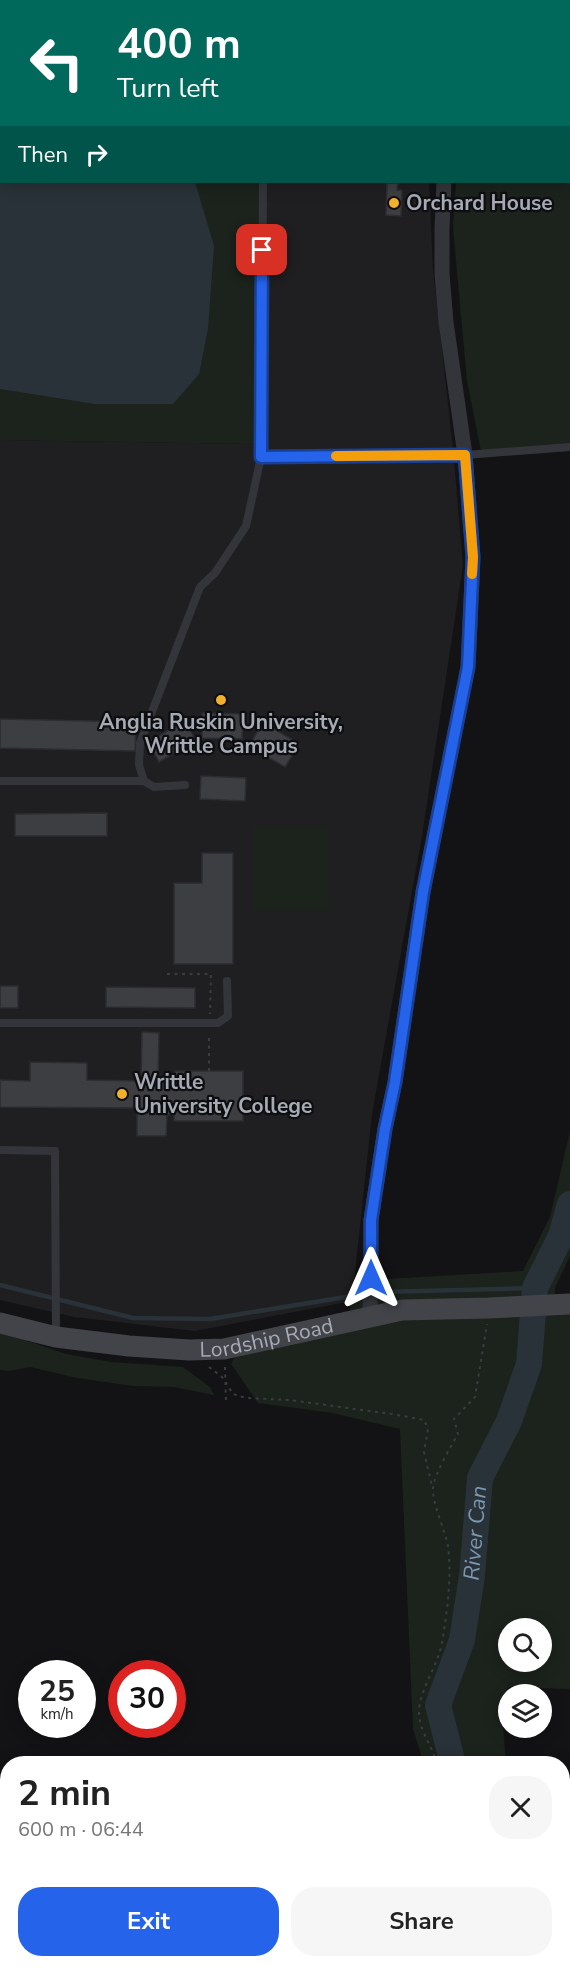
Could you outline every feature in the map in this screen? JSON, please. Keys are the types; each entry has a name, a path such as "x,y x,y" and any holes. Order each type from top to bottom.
{"street":[{"path":"370,1316 371,1220 395,1082 423,892 468,667 473,557 465,455 446,322 442,274 444,183"},
{"name":"Lordship Road","path":"0,1323 56,1336 129,1346 189,1350 224,1349 402,1310 560,1304"}],"lane":[{"path":"144,781 139,765 140,743 200,587 215,573 246,526 261,457 263,183"},
{"path":"261,457 465,455 570,447"},
{"path":"0,781 144,781 154,787 185,785"},
{"path":"0,1023 218,1023 228,1016 227,981"},
{"path":"0,1150 55,1151 56,1336"}],"path":[{"path":"167,974 211,974 209,1071"},
{"path":"433,1488 442,1464 458,1434 454,1419 475,1397 489,1315 488,1308"},
{"path":"224,1349 226,1402"},
{"path":"189,1350 198,1360 222,1377 233,1394 246,1398 300,1402 424,1420 428,1429 424,1452 447,1544 449,1569 448,1592 438,1657 425,1688 419,1711 421,1728 435,1756"}],"shaded area":[{"path":"0,183 259,183 262,444 0,440"},
{"path":"0,183 195,183 214,246 208,329 199,374 173,404 95,404 0,389"},
{"name":"Anglia Ruskin University, Writtle Campus","path":"259,183 429,183 433,269 463,565 422,836 372,1114 352,1301 195,1331 74,1317 0,1300 0,440 261,444"},
{"path":"456,183 570,183 570,451 482,456 467,381 453,228"},
{"path":"253,828 328,828 328,910 253,910"},
{"path":"570,1131 570,1256 555,1288 554,1310 570,1310 570,1689 552,1688 552,1684 498,1684 498,1738 504,1738 505,1756 421,1756 413,1729 400,1429 332,1413 258,1403 231,1364 234,1358 301,1337 348,1327 353,1281 523,1271 550,1217"},
{"path":"0,1334 66,1354 111,1362 183,1367 210,1387 214,1395 174,1387 133,1386 77,1378 30,1367 9,1371 0,1370"}],"building":[{"name":"Orchard House","path":"387,183 398,183 397,190 402,190 401,216 386,215"},
{"path":"202,713 243,714 242,739 202,738"},
{"path":"0,719 136,722 135,751 0,748"},
{"path":"185,721 196,741 159,762 148,742"},
{"path":"263,722 299,744 285,767 249,746"},
{"path":"201,776 246,778 245,801 200,799"},
{"path":"107,813 107,836 15,836 15,814"},
{"path":"202,853 233,853 233,964 174,964 174,883 202,883"},
{"path":"0,986 18,986 18,1008 0,1008"},
{"path":"106,987 195,988 195,1008 106,1007"},
{"name":"Writtle University College","path":"142,1032 159,1033 158,1081 175,1081 175,1071 243,1071 243,1121 174,1121 174,1115 167,1115 166,1136 137,1136 137,1108 0,1107 0,1080 30,1081 30,1062 87,1063 87,1080 141,1081"}],"waterway":[{"name":"River Can","path":"451,1756 438,1705 462,1640 472,1576 480,1478 509,1421 529,1364 535,1288 561,1236 570,1204"},
{"path":"0,1285 133,1318 210,1319 358,1295"},
{"path":"379,1292 535,1288"}],"slow traffic":[{"path":"336,456 465,455 473,557 472,574"}],"place":[{"name":"Orchard House","path":"394,203"},
{"name":"Anglia Ruskin University, Writtle Campus","path":"221,700"},
{"name":"Writtle University College","path":"122,1094"}],"route":[{"path":"262,250 261,457 465,455 473,557 468,667 423,892 395,1082 385,1129 371,1220 371,1278"}]}
